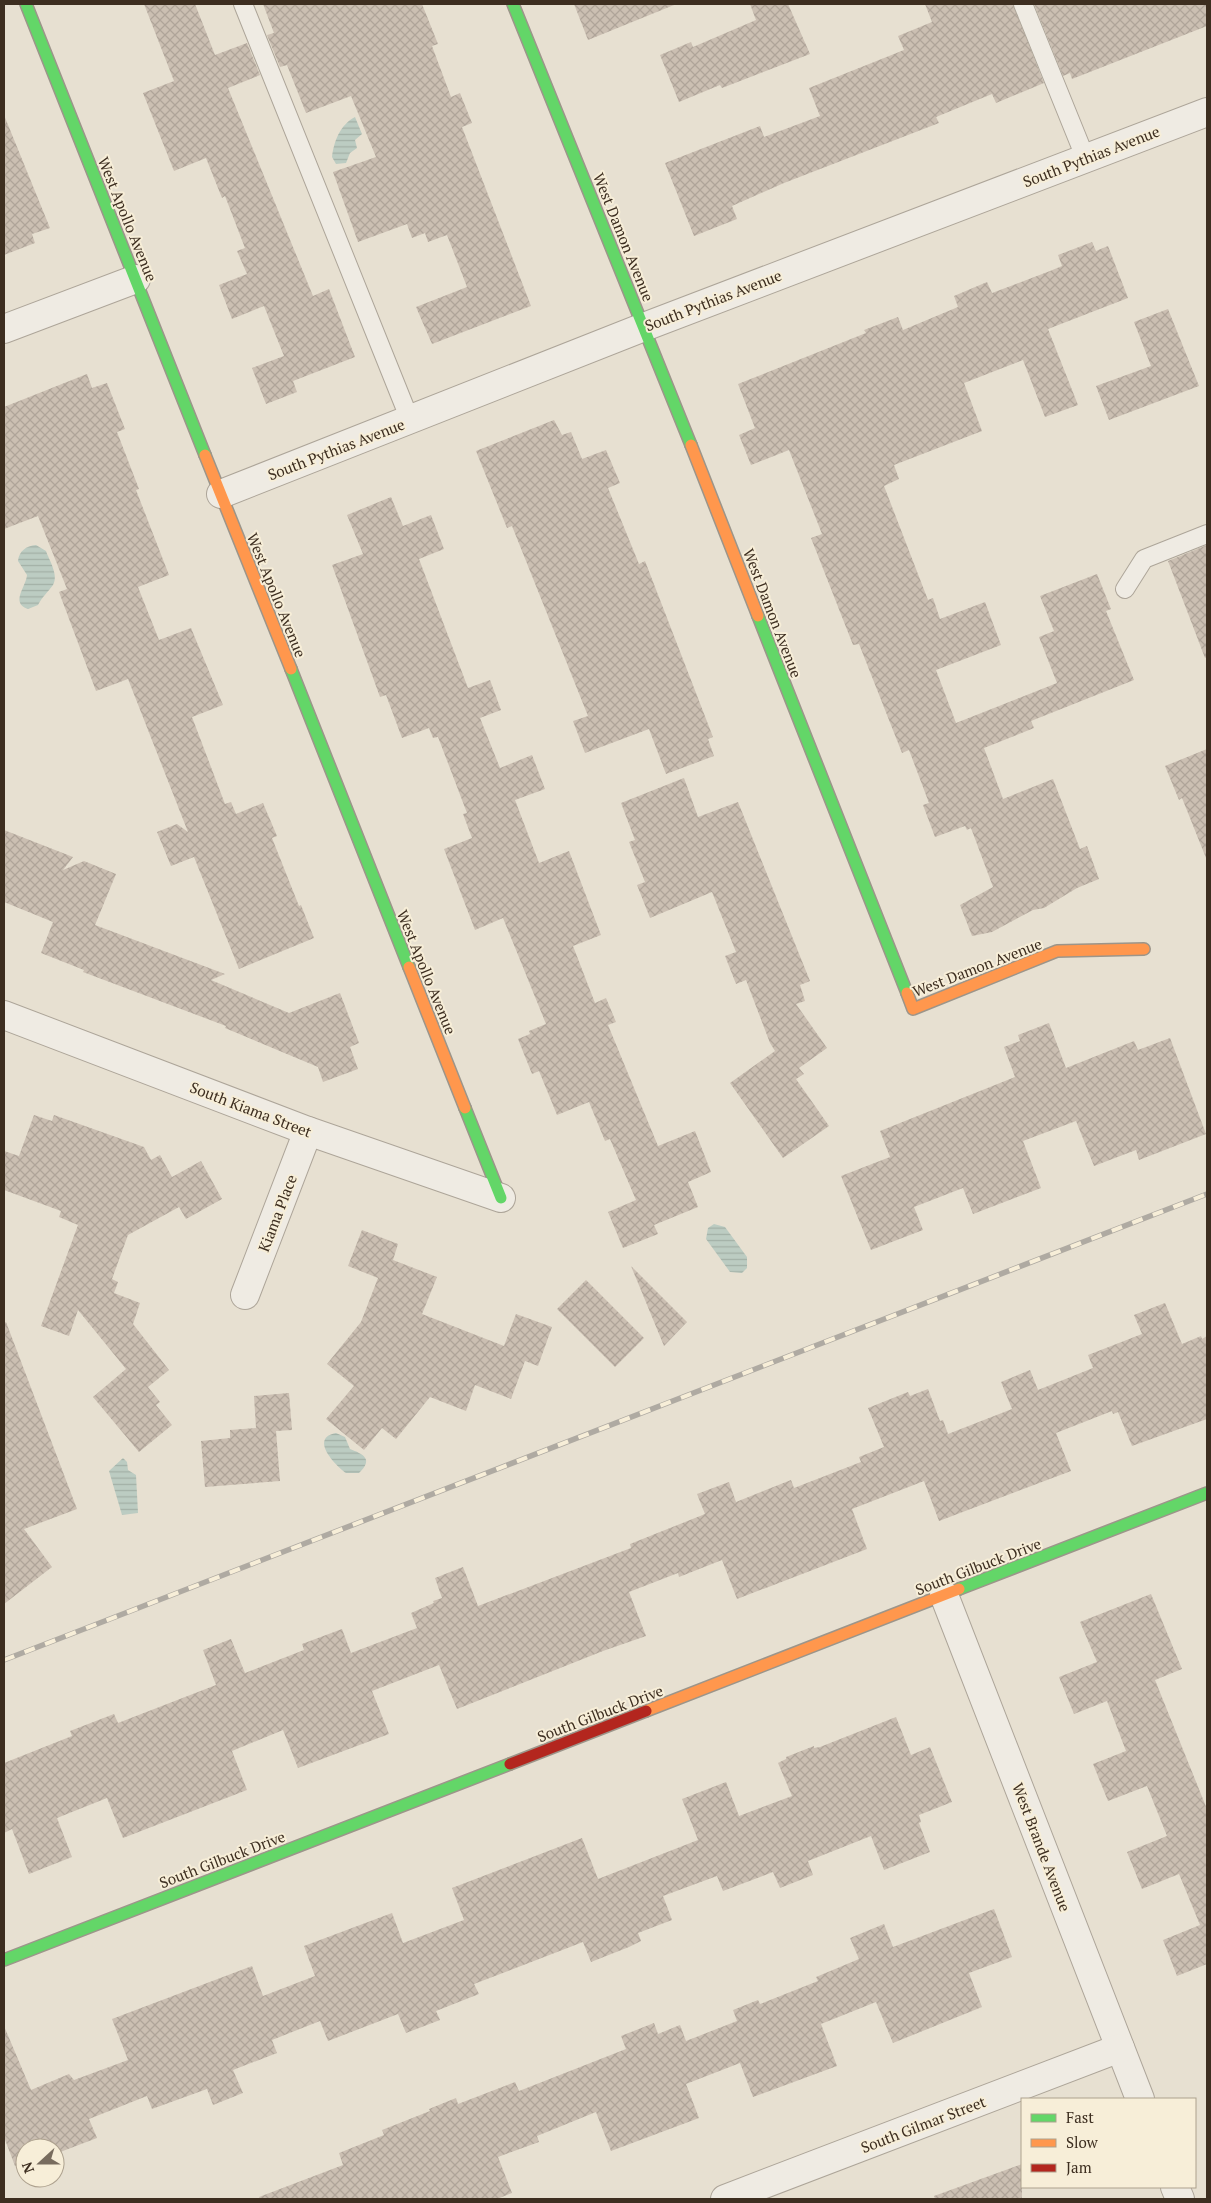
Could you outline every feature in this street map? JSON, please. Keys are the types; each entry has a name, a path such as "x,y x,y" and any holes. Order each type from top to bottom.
{"street":[{"name":"West Apollo Avenue","path":"26,4 501,1198"},
{"name":"West Damon Avenue","path":"513,4 644,326 913,1009 1057,952 1144,949"},
{"name":"South Pythias Avenue","path":"221,494 644,326 1207,112"},
{"path":"4,329 136,278"},
{"name":"South Kiama Street","path":"4,1015 308,1131 501,1198"},
{"name":"Kiama Place","path":"245,1295 308,1131"},
{"name":"South Gilbuck Drive","path":"4,1960 1207,1493"},
{"name":"West Brande Avenue","path":"944,1595 1140,2098"},
{"name":"South Gilmar Street","path":"726,2199 1120,2048"}],"lane":[{"path":"243,4 410,420"},
{"path":"1023,4 1085,158"},
{"path":"1125,589 1144,559 1207,534"}],"shaded area":[{"path":"355,117 362,134 355,140 357,148 350,153 346,163 336,164 332,157 336,139 345,124"},
{"path":"36,545 46,551 54,572 55,581 38,605 28,609 20,603 20,594 27,575 18,561 20,554 24,550"},
{"path":"714,1224 725,1227 747,1257 747,1268 742,1273 730,1272 706,1239 708,1228"},
{"path":"336,1433 345,1437 350,1449 363,1455 365,1458 366,1464 359,1473 346,1473 327,1452 324,1446 325,1440 328,1436"},
{"path":"123,1458 127,1462 128,1470 136,1475 138,1513 122,1515 109,1471"}],"building":[{"path":"144,4 195,4 215,55 247,43 260,75 228,88 313,296 329,289 355,357 293,381 297,392 266,404 252,368 284,356 264,306 232,319 219,285 247,274 237,251 245,248 225,196 222,198 206,158 174,171 143,93 174,81"},
{"path":"263,4 422,4 438,44 432,46 451,97 460,93 472,123 462,127 531,306 432,344 416,307 467,287 447,235 428,242 425,233 412,238 407,224 358,242 333,172 376,157 351,96 306,113 287,65 280,67 267,35 274,33"},
{"path":"574,4 674,4 674,5 588,40"},
{"path":"750,4 788,4 810,54 722,88 720,85 679,102 660,55 691,42 693,47 756,20"},
{"path":"925,4 1013,4 1044,83 996,103 992,94 936,117 939,123 784,183 732,206 737,219 694,236 665,163 760,126 764,137 820,116 809,88 904,50 898,36 932,22"},
{"path":"1034,4 1207,4 1207,26 1072,79 1070,73 1063,76"},
{"path":"4,115 50,228 32,234 35,243 4,255"},
{"path":"1092,242 1096,251 1108,246 1128,298 1048,329 1078,405 1045,417 1023,360 964,383 982,431 894,465 899,479 884,486 928,600 933,598 940,619 985,602 1001,645 936,670 956,723 1057,683 1039,637 1054,631 1040,596 1097,574 1111,609 1106,611 1134,680 1031,721 1034,728 984,748 1003,799 1053,779 1080,849 1087,846 1099,879 1077,888 1044,908 1033,910 992,932 972,936 960,905 993,887 971,828 967,830 965,826 935,837 923,805 929,803 909,750 902,753 859,644 853,645 811,538 822,534 789,450 751,465 739,435 755,428 738,384 866,333 864,330 898,317 903,330 958,307 954,296 987,282 992,293 1050,271 1062,266 1058,255"},
{"path":"1168,309 1199,386 1109,420 1096,386 1151,366 1134,322"},
{"path":"87,374 92,388 107,383 125,429 117,432 139,489 136,490 169,575 138,587 159,640 191,628 223,705 192,717 225,804 231,802 236,814 263,803 277,836 272,838 314,938 239,969 194,857 171,866 157,832 177,824 188,832 128,679 96,691 59,592 67,589 38,516 4,529 4,407"},
{"path":"554,420 562,435 571,432 582,459 606,450 620,483 608,488 639,564 645,561 713,737 708,739 714,756 666,774 649,729 585,753 573,721 588,716 512,526 507,528 476,451"},
{"path":"391,497 403,526 431,515 444,549 419,559 468,688 490,680 501,710 480,718 500,768 532,755 545,789 515,800 539,863 569,851 601,935 573,946 595,1003 606,998 616,1022 608,1025 658,1146 695,1131 711,1172 688,1182 698,1207 654,1225 658,1234 623,1248 608,1212 636,1200 610,1139 605,1141 589,1102 557,1115 539,1071 532,1074 518,1039 530,1034 529,1031 546,1024 503,918 475,930 444,849 472,838 463,814 467,813 438,737 433,738 429,728 402,738 386,695 380,697 332,565 363,554 347,515"},
{"path":"1207,545 1207,657 1205,658 1168,561"},
{"path":"1207,749 1206,858 1182,798 1179,800 1165,766"},
{"path":"684,778 698,817 738,802 810,981 800,985 805,1001 796,1004 827,1048 799,1068 804,1074 796,1079 829,1126 783,1158 730,1083 775,1051 770,1043 746,980 736,984 725,956 736,952 712,892 650,918 637,885 645,882 629,842 635,840 621,803"},
{"path":"4,830 73,857 63,870 84,861 116,874 95,925 225,974 211,980 289,1013 340,993 359,1043 350,1047 358,1069 323,1082 318,1067 225,1028 226,1026 83,972 84,970 41,953 53,922 4,902"},
{"path":"1049,1023 1066,1068 1134,1041 1138,1050 1170,1038 1206,1134 1139,1160 1136,1150 1094,1166 1076,1121 1023,1141 1041,1188 973,1214 963,1188 914,1207 923,1230 871,1250 841,1176 890,1157 880,1131 1015,1077 1004,1047 1020,1041 1018,1035"},
{"path":"34,1115 52,1121 54,1115 144,1147 151,1160 160,1155 172,1177 201,1161 222,1199 186,1219 179,1207 128,1235 112,1279 118,1282 114,1293 140,1303 133,1324 169,1370 148,1387 160,1402 156,1405 172,1425 139,1452 93,1397 126,1369 78,1310 69,1336 41,1326 78,1225 59,1217 61,1211 4,1190 4,1151 19,1156"},
{"path":"362,1230 398,1244 393,1260 437,1277 422,1314 504,1346 516,1314 552,1327 538,1366 525,1361 511,1399 475,1385 466,1411 430,1397 396,1439 382,1428 364,1450 326,1419 354,1386 327,1364 361,1322 378,1278 348,1266"},
{"path":"631,1266 687,1322 664,1346"},
{"path":"586,1280 644,1338 615,1367 557,1309"},
{"path":"1165,1303 1182,1344 1201,1336 1202,1339 1207,1336 1207,1419 1132,1446 1118,1412 1113,1414 1112,1411 1056,1433 1071,1471 939,1521 924,1481 852,1509 867,1549 737,1599 722,1560 679,1577 678,1573 629,1592 646,1636 603,1651 457,1709 439,1665 372,1691 389,1734 298,1768 283,1730 232,1751 247,1790 123,1838 107,1798 57,1818 72,1857 29,1874 12,1829 4,1833 4,1763 72,1736 70,1731 114,1714 118,1723 216,1685 203,1650 231,1639 245,1673 304,1650 302,1644 342,1629 351,1653 417,1628 411,1613 442,1598 435,1578 463,1567 478,1606 631,1548 630,1544 705,1514 697,1494 729,1482 736,1502 791,1480 794,1488 861,1462 859,1457 884,1447 868,1408 908,1392 910,1396 928,1389 940,1421 943,1420 948,1434 1012,1409 1001,1382 1030,1370 1038,1390 1093,1368 1088,1355 1142,1334 1134,1315"},
{"path":"6,1322 77,1509 24,1529 52,1567 4,1604 4,1323"},
{"path":"289,1393 292,1430 276,1431 280,1481 205,1487 201,1441 230,1438 230,1430 256,1428 254,1396"},
{"path":"1151,1594 1182,1669 1155,1680 1207,1809 1207,1964 1177,1976 1163,1940 1200,1925 1179,1874 1142,1889 1127,1852 1167,1836 1147,1786 1108,1801 1093,1764 1126,1751 1107,1701 1074,1714 1059,1677 1097,1662 1080,1622"},
{"path":"896,1717 911,1755 930,1747 952,1802 919,1815 921,1822 919,1823 930,1852 884,1870 871,1836 808,1861 813,1875 780,1888 773,1872 723,1891 717,1876 663,1896 672,1920 638,1933 641,1941 629,1947 591,1962 583,1942 474,1984 479,1994 436,2011 440,2020 406,2033 398,2014 328,2041 320,2021 272,2040 277,2053 233,2070 243,2093 213,2105 207,2089 152,2109 147,2096 89,2119 97,2138 65,2150 65,2138 15,2138 15,2166 4,2137 4,2026 31,2090 69,2074 74,2080 128,2060 112,2019 252,1966 263,1996 315,1976 304,1946 392,1913 403,1943 464,1920 452,1888 582,1838 598,1879 698,1840 682,1799 726,1782 739,1816 792,1796 778,1763 786,1759 786,1757 814,1746 814,1748"},
{"path":"994,1909 1012,1957 969,1973 982,2007 893,2043 876,2002 821,2024 837,2066 753,2097 740,2063 686,2084 699,2118 611,2151 596,2112 537,2136 539,2142 498,2157 512,2193 497,2199 260,2199 259,2197 343,2165 339,2153 384,2135 382,2130 430,2111 429,2109 456,2098 458,2104 515,2082 519,2091 626,2049 621,2036 654,2023 658,2034 680,2025 686,2041 737,2021 733,2010 758,2000 760,2004 818,1981 816,1977 859,1959 850,1938 884,1924 893,1947"},
{"path":"1021,2164 1022,2199 935,2199 934,2196"}],"railway":[{"path":"4,1660 1207,1194"}],"traffic: fast":[{"path":"26,4 205,455"},
{"path":"513,4 691,445"},
{"path":"758,616 907,993"},
{"path":"291,669 409,967"},
{"path":"465,1108 501,1198"},
{"path":"959,1589 1207,1493"},
{"path":"4,1960 510,1764"}],"traffic: slow":[{"path":"691,445 758,616"},
{"path":"205,455 291,669"},
{"path":"907,993 913,1009 1057,951 1144,949"},
{"path":"409,967 465,1108"},
{"path":"646,1711 959,1589"}],"traffic: jam":[{"path":"510,1764 646,1711"}]}
